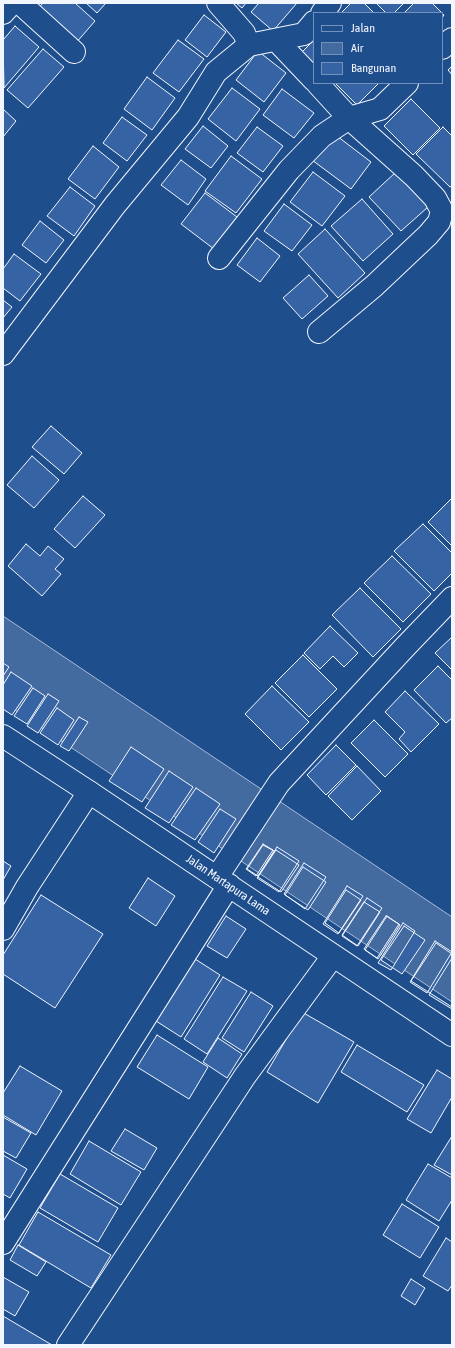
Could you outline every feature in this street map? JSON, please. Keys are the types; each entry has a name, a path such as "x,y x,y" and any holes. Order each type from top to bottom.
{"street":[{"path":"3,13 12,3"},
{"path":"20,3 74,52"},
{"path":"218,3 244,33 249,45"},
{"path":"323,12 330,3"},
{"path":"3,354 115,205 188,116 216,72 249,45 304,34 313,23"},
{"path":"443,47 452,39"},
{"path":"276,40 313,79"},
{"path":"318,84 350,118 414,176 435,198 442,211 439,222 428,235 374,286 319,332"},
{"path":"219,258 289,170 322,136 350,118 380,109 406,84"},
{"path":"3,1243 279,783 452,598"},
{"name":"Jalan Martapura Lama","path":"3,736 89,792 224,876 333,956 452,1035"},
{"path":"3,929 26,887 89,792"},
{"path":"68,1345 245,1076 333,956"}],"water":[{"path":"3,616 452,917 452,1002 3,702"}],"building":[{"path":"43,3 75,3 95,21 75,44 36,11"},
{"path":"86,3 106,3 97,13"},
{"path":"236,3 246,3 242,8"},
{"path":"259,3 297,3 273,31 251,12"},
{"path":"351,3 364,3 373,12 342,12"},
{"path":"376,3 404,3 395,12 385,12"},
{"path":"414,3 432,3 441,12 405,12"},
{"path":"204,15 226,32 207,57 185,40"},
{"path":"15,26 39,47 4,88 3,40"},
{"path":"178,40 204,59 179,92 153,73"},
{"path":"313,41 313,63 302,52"},
{"path":"43,49 64,67 28,108 7,90"},
{"path":"258,51 286,73 264,102 236,80"},
{"path":"452,66 452,75 448,70"},
{"path":"147,77 175,98 152,130 124,109"},
{"path":"336,84 378,84 357,105"},
{"path":"232,88 260,109 236,141 208,119"},
{"path":"282,89 314,113 294,138 263,115"},
{"path":"411,99 440,128 413,155 384,126"},
{"path":"3,109 16,121 3,137"},
{"path":"122,117 147,135 127,161 103,143"},
{"path":"203,126 228,146 211,168 185,149"},
{"path":"257,127 283,146 263,172 237,153"},
{"path":"443,127 452,136 452,186 450,187 416,154"},
{"path":"333,133 371,162 351,189 312,160"},
{"path":"93,146 119,167 95,199 68,179"},
{"path":"231,156 262,179 236,213 205,191"},
{"path":"181,160 206,179 188,205 161,185"},
{"path":"313,172 345,196 322,226 290,202"},
{"path":"396,172 428,207 401,231 369,197"},
{"path":"70,187 95,206 74,236 47,216"},
{"path":"205,193 237,217 214,249 181,224"},
{"path":"362,199 393,234 363,261 331,226"},
{"path":"284,204 312,225 292,251 264,231"},
{"path":"40,221 64,240 46,263 22,245"},
{"path":"325,229 365,273 338,298 298,254"},
{"path":"257,238 280,256 260,282 237,265"},
{"path":"14,254 41,274 20,301 3,288 3,269"},
{"path":"309,275 328,296 302,319 283,298"},
{"path":"3,300 12,307 3,318"},
{"path":"51,426 82,453 64,474 32,447"},
{"path":"32,456 59,480 34,508 7,485"},
{"path":"83,496 105,515 75,548 54,529"},
{"path":"452,498 452,546 428,522"},
{"path":"423,524 452,553 452,573 434,591 394,551"},
{"path":"26,544 40,556 48,546 64,559 55,569 61,574 42,596 8,566"},
{"path":"392,556 431,594 403,622 364,583"},
{"path":"360,588 401,629 373,657 332,615"},
{"path":"330,626 358,653 344,667 333,656 320,669 304,653"},
{"path":"452,637 452,670 435,653"},
{"path":"303,655 337,689 309,717 275,683"},
{"path":"3,663 9,667 3,676"},
{"path":"438,666 452,680 452,718 446,723 414,690"},
{"path":"11,672 32,686 12,715 3,709 3,685"},
{"path":"272,686 309,722 281,750 245,714"},
{"path":"33,688 45,696 27,724 14,716"},
{"path":"405,691 439,724 411,752 399,739 405,732 385,712"},
{"path":"48,694 59,701 38,733 27,726"},
{"path":"57,708 74,720 58,745 40,733"},
{"path":"79,717 88,722 69,751 60,746"},
{"path":"374,720 408,754 385,777 351,743"},
{"path":"336,745 356,765 326,795 307,775"},
{"path":"131,747 164,769 142,802 109,781"},
{"path":"357,766 381,791 352,820 328,796"},
{"path":"169,771 193,787 169,823 145,808"},
{"path":"196,788 220,804 195,840 171,825"},
{"path":"220,809 236,819 214,853 198,842"},
{"path":"263,844 273,850 256,876 246,869"},
{"path":"263,845 274,851 258,876 247,869"},
{"path":"277,847 299,861 279,892 257,878"},
{"path":"276,850 299,865 281,892 258,877"},
{"path":"3,861 11,866 3,880"},
{"path":"304,863 326,877 305,909 284,894"},
{"path":"303,867 326,882 308,910 285,895"},
{"path":"148,878 175,896 156,926 129,908"},
{"path":"347,886 363,896 338,934 323,924"},
{"path":"346,890 361,900 339,933 325,923"},
{"path":"41,895 103,934 55,1008 3,974 3,955"},
{"path":"367,898 382,908 357,946 342,936"},
{"path":"364,902 380,912 358,946 342,935"},
{"path":"226,916 246,929 227,958 207,946"},
{"path":"386,916 399,924 377,958 364,949"},
{"path":"387,916 400,925 378,959 365,950"},
{"path":"403,923 415,931 391,970 378,963"},
{"path":"404,926 425,940 402,974 381,960"},
{"path":"435,941 452,952 427,993 410,982"},
{"path":"436,943 452,954 452,1007 411,981"},
{"path":"452,958 452,1009 429,995"},
{"path":"195,959 220,975 181,1037 156,1021"},
{"path":"223,977 247,991 207,1054 184,1039"},
{"path":"251,992 273,1006 244,1052 222,1038"},
{"path":"302,1012 354,1042 318,1103 267,1072"},
{"path":"157,1035 208,1067 189,1099 137,1067"},
{"path":"218,1038 242,1054 227,1078 203,1062"},
{"path":"357,1045 424,1085 407,1112 341,1072"},
{"path":"20,1066 62,1091 36,1135 3,1115 3,1093"},
{"path":"437,1070 452,1079 452,1097 431,1133 407,1119"},
{"path":"3,1117 31,1133 16,1158 3,1151"},
{"path":"125,1129 157,1148 144,1170 111,1151"},
{"path":"452,1136 452,1175 434,1165"},
{"path":"89,1141 141,1172 121,1205 70,1174"},
{"path":"3,1155 27,1169 10,1198 3,1194"},
{"path":"428,1164 452,1178 452,1200 439,1221 406,1200"},
{"path":"60,1174 118,1208 98,1242 40,1208"},
{"path":"402,1204 439,1227 420,1258 383,1235"},
{"path":"38,1212 111,1255 91,1288 19,1245"},
{"path":"446,1238 452,1242 452,1285 448,1291 423,1276"},
{"path":"18,1245 46,1262 37,1276 10,1260"},
{"path":"3,1277 29,1292 15,1316 3,1309"},
{"path":"411,1279 425,1288 415,1305 401,1296"},
{"path":"3,1316 52,1345 3,1345"}]}
